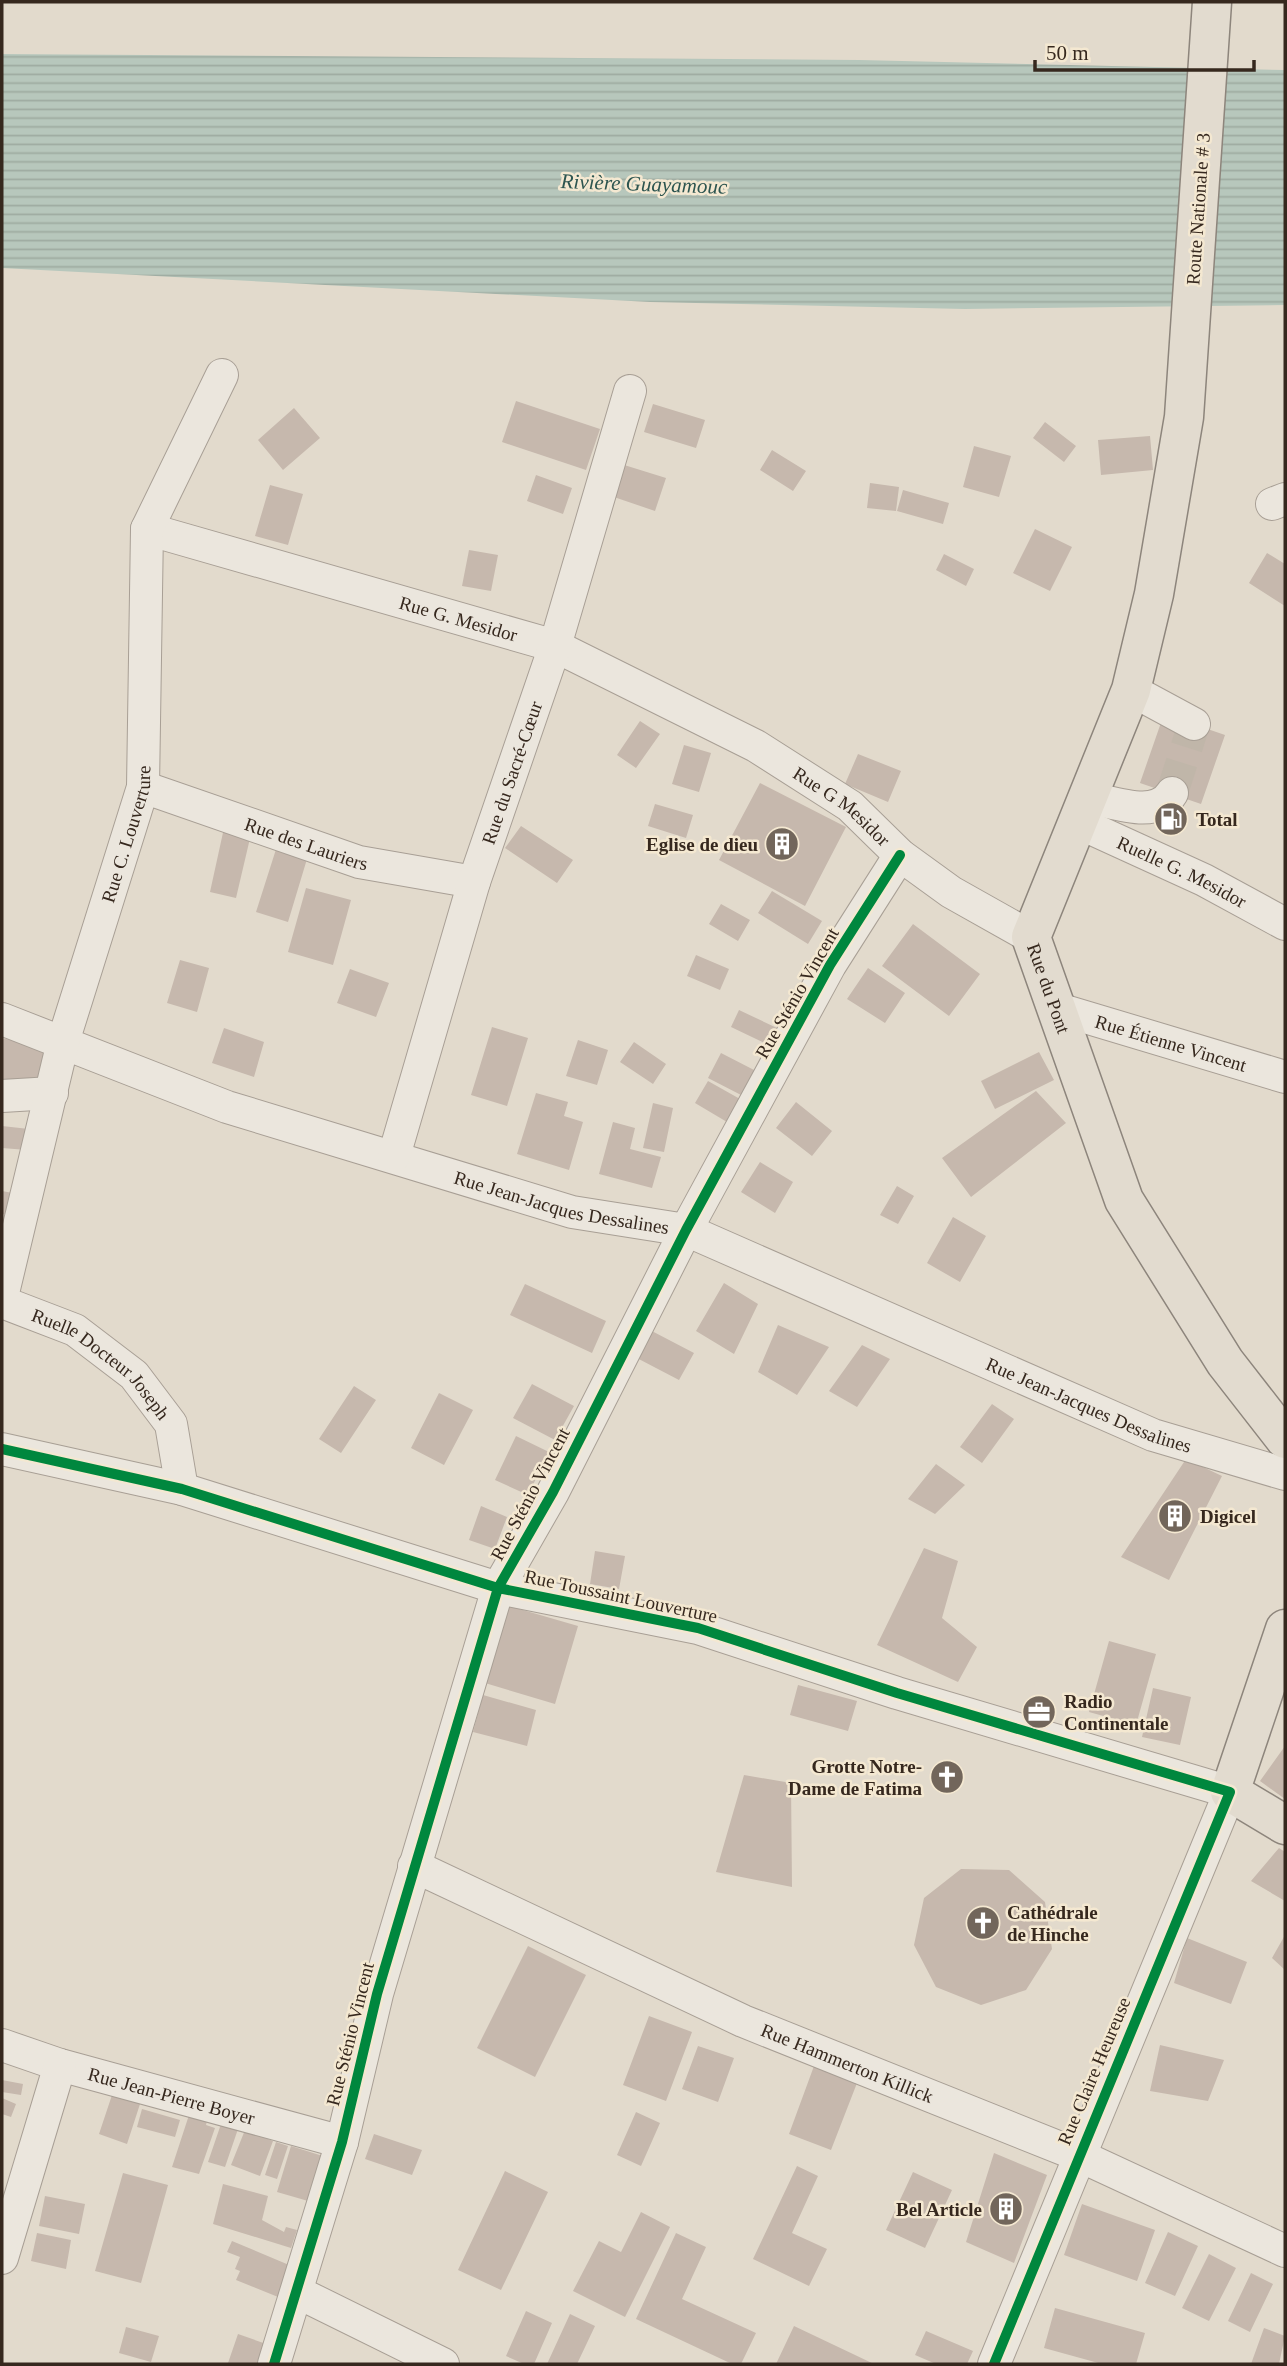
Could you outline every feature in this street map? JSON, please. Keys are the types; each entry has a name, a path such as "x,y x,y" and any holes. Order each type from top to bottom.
{"main road":[{"name":"Route Nationale # 3","path":"1184,417 1212,2"},
{"name":"Rue du Pont","path":"1184,417 1154,594 1131,690 1031,937 1124,1200 1224,1362 1285,1439"},
{"name":"Rue Claire Heureuse","path":"1230,1792 1285,1629"},
{"name":"Rue Toussaint Louverture","path":"1230,1792 1285,1825"}],"street":[{"name":"Rue C. Louverture","path":"2,1297 63,1042 143,787 147,529 222,375"},
{"name":"Rue du Sacré-Cœur","path":"394,1156 474,882 555,646 629,391"},
{"name":"Rue G. Mesidor","path":"147,529 555,646 756,746"},
{"path":"1131,690 1194,724"},
{"name":"Rue G Mesidor","path":"756,746 850,806 900,855 951,892 1031,937"},
{"name":"Rue des Lauriers","path":"143,787 359,862 474,882"},
{"path":"1082,809 1154,809 1166,805 1172,793"},
{"name":"Ruelle G. Mesidor","path":"1082,809 1285,924"},
{"name":"Rue Sténio Vincent","path":"274,2364 342,2142 377,1994 498,1588 553,1492 686,1230 830,965 900,855"},
{"name":"Rue Étienne Vincent","path":"1055,1008 1285,1077"},
{"name":"Rue Jean-Jacques Dessalines","path":"2,1019 227,1107 572,1212 686,1230 1153,1435 1285,1474"},
{"path":"2,1096 52,1093"},
{"name":"Ruelle Docteur Joseph","path":"2,1303 75,1330 134,1375 171,1424 182,1489"},
{"name":"Rue Toussaint Louverture","path":"2,1449 182,1489 498,1588 698,1628 897,1693 1230,1792"},
{"name":"Rue Claire Heureuse","path":"994,2364 1230,1792"},
{"name":"Rue Hammerton Killick","path":"414,1866 743,2021 1078,2155 1285,2251"},
{"name":"Rue Jean-Pierre Boyer","path":"2,2045 60,2064 342,2142"},
{"path":"2,2258 60,2064"},
{"path":"297,2292 443,2364"}],"water":[{"name":"Rivière Guayamouc","path":"2,54 860,60 1285,70 1285,305 965,309 650,302 2,268"}],"building":[{"path":"516,401 600,429 586,470 502,442"},
{"path":"653,404 705,420 696,448 644,432"},
{"path":"294,408 320,438 283,470 258,440"},
{"path":"1045,422 1076,446 1064,462 1033,438"},
{"path":"1150,436 1153,470 1101,475 1098,440"},
{"path":"974,446 1011,456 999,497 963,487"},
{"path":"772,450 806,471 793,491 760,470"},
{"path":"621,464 666,478 655,511 611,496"},
{"path":"536,475 572,488 563,514 527,501"},
{"path":"870,483 899,487 896,511 867,508"},
{"path":"270,485 303,494 288,545 255,536"},
{"path":"903,490 949,503 943,524 897,511"},
{"path":"1035,529 1072,547 1050,591 1013,573"},
{"path":"469,550 498,555 491,591 462,586"},
{"path":"1267,553 1285,564 1285,606 1249,583"},
{"path":"944,554 974,569 966,586 936,570"},
{"path":"1164,714 1225,735 1201,804 1140,783"},
{"path":"640,721 660,734 636,768 617,755"},
{"path":"684,745 711,753 699,792 672,784"},
{"path":"858,754 901,771 888,802 845,784"},
{"name":"Eglise de dieu","path":"760,783 846,827 805,906 719,860"},
{"path":"655,804 693,815 686,838 648,826"},
{"path":"521,826 573,860 557,883 505,848"},
{"path":"224,828 251,834 236,898 210,892"},
{"path":"278,843 310,849 288,922 256,912"},
{"path":"306,888 351,900 333,965 288,952"},
{"path":"772,891 822,921 808,944 758,913"},
{"path":"721,904 750,920 738,941 709,924"},
{"path":"913,924 980,974 949,1016 882,966"},
{"path":"696,955 729,969 720,990 687,976"},
{"path":"180,960 209,968 197,1012 167,1003"},
{"path":"868,968 905,993 885,1023 847,999"},
{"path":"350,969 389,983 376,1017 337,1003"},
{"path":"739,1010 777,1028 769,1045 731,1027"},
{"path":"492,1027 528,1038 507,1106 471,1095"},
{"path":"224,1028 264,1042 254,1077 212,1063"},
{"path":"2,1038 45,1048 35,1088 2,1080"},
{"path":"578,1040 608,1050 597,1085 566,1076"},
{"path":"634,1042 666,1064 653,1084 620,1062"},
{"path":"1039,1052 1054,1080 995,1109 981,1081"},
{"path":"721,1053 756,1071 743,1096 708,1078"},
{"path":"708,1081 740,1099 727,1122 695,1103"},
{"path":"1036,1091 1066,1123 971,1197 942,1158"},
{"path":"536,1093 568,1102 564,1116 583,1122 569,1170 517,1154"},
{"path":"796,1102 832,1131 812,1156 776,1128"},
{"path":"653,1103 673,1108 664,1152 643,1148"},
{"path":"613,1122 635,1128 630,1149 661,1157 652,1188 599,1174"},
{"path":"2,1126 29,1129 27,1150 2,1148"},
{"path":"760,1162 793,1182 775,1213 741,1192"},
{"path":"897,1186 914,1196 898,1224 880,1215"},
{"path":"2,1191 23,1195 19,1217 2,1214"},
{"path":"953,1217 986,1236 960,1282 927,1263"},
{"path":"724,1283 758,1304 734,1354 696,1331"},
{"path":"525,1284 606,1321 592,1353 510,1315"},
{"path":"778,1325 829,1347 797,1395 758,1372"},
{"path":"648,1329 694,1353 679,1380 633,1356"},
{"path":"862,1345 890,1359 857,1407 829,1391"},
{"path":"532,1384 574,1406 555,1440 513,1418"},
{"path":"354,1386 376,1400 341,1453 319,1439"},
{"path":"439,1393 473,1410 444,1465 411,1448"},
{"path":"992,1404 1014,1419 982,1463 960,1447"},
{"path":"516,1436 549,1452 528,1495 495,1480"},
{"name":"Digicel","path":"1186,1459 1222,1476 1169,1580 1121,1557"},
{"path":"936,1464 965,1485 935,1514 908,1499"},
{"path":"481,1506 507,1517 495,1549 469,1540"},
{"path":"924,1548 958,1561 942,1618 977,1647 958,1682 877,1645"},
{"path":"595,1551 625,1556 619,1589 590,1584"},
{"path":"509,1606 578,1626 555,1704 485,1683"},
{"path":"1109,1641 1156,1654 1136,1725 1089,1712"},
{"path":"798,1685 857,1701 848,1731 790,1715"},
{"path":"1153,1688 1191,1697 1180,1745 1142,1737"},
{"path":"483,1695 536,1710 527,1746 473,1732"},
{"path":"1285,1746 1285,1799 1260,1781"},
{"path":"744,1775 791,1783 792,1887 716,1872"},
{"path":"1279,1848 1285,1852 1285,1901 1251,1881"},
{"name":"Cathédrale de Hinche","path":"961,1869 1009,1870 1045,1902 1052,1949 1026,1990 981,2005 936,1987 914,1945 924,1898"},
{"path":"1285,1935 1285,1970 1272,1958"},
{"path":"1187,1938 1247,1962 1231,2004 1174,1983"},
{"path":"528,1946 586,1975 535,2077 477,2048"},
{"path":"649,2016 692,2032 666,2101 623,2085"},
{"path":"1160,2045 1224,2060 1208,2101 1150,2091"},
{"path":"698,2046 734,2058 718,2102 682,2089"},
{"path":"814,2066 857,2083 831,2150 789,2134"},
{"path":"2,2080 23,2084 21,2095 2,2092"},
{"path":"112,2095 140,2104 127,2144 99,2134"},
{"path":"2,2098 16,2104 11,2117 2,2114"},
{"path":"142,2109 180,2120 175,2137 137,2127"},
{"path":"636,2112 660,2123 641,2166 617,2155"},
{"path":"189,2115 207,2121 206,2125 215,2128 199,2174 172,2167"},
{"path":"221,2124 238,2129 225,2167 208,2162"},
{"path":"245,2130 273,2141 260,2176 231,2165"},
{"path":"374,2134 422,2150 412,2175 365,2159"},
{"path":"276,2142 288,2146 277,2179 265,2175"},
{"path":"291,2146 329,2158 315,2203 277,2192"},
{"name":"Bel Article","path":"994,2153 1047,2175 1014,2263 966,2242"},
{"path":"797,2166 818,2176 792,2233 827,2249 809,2286 753,2259"},
{"path":"505,2171 548,2192 501,2290 458,2270"},
{"path":"913,2172 952,2190 925,2248 886,2230"},
{"path":"123,2173 168,2185 141,2283 95,2271"},
{"path":"223,2184 268,2196 262,2220 284,2232 286,2227 297,2230 291,2248 213,2224"},
{"path":"45,2196 85,2204 79,2234 39,2226"},
{"path":"1082,2204 1155,2230 1137,2281 1064,2255"},
{"path":"641,2212 670,2227 625,2317 573,2291 599,2241 621,2252"},
{"path":"1168,2232 1198,2246 1175,2296 1145,2283"},
{"path":"37,2233 71,2240 66,2269 31,2261"},
{"path":"676,2233 706,2247 682,2299 756,2333 741,2364 732,2364 636,2319"},
{"path":"232,2241 301,2270 288,2301 236,2280 240,2271 235,2269 240,2257 227,2252"},
{"path":"1209,2254 1236,2268 1209,2321 1182,2308"},
{"path":"1251,2273 1273,2284 1250,2332 1228,2321"},
{"path":"1055,2308 1145,2333 1136,2364 1102,2364 1044,2348"},
{"path":"526,2311 552,2323 534,2364 524,2364 506,2356"},
{"path":"570,2314 595,2326 577,2364 547,2364"},
{"path":"794,2326 874,2364 776,2364"},
{"path":"126,2327 159,2336 151,2362 119,2353"},
{"path":"1264,2328 1285,2336 1279,2364 1251,2364"},
{"path":"926,2331 973,2351 967,2364 936,2364 915,2355"},
{"path":"238,2334 272,2346 266,2364 228,2363"}],"tunnel":[{"path":"1172,793 1194,724"}],"cycle path":[{"path":"274,2364 342,2142 377,1994 498,1588 553,1492 686,1230 830,965 900,855"},
{"path":"2,1449 182,1489 498,1588 698,1628 897,1693 1230,1792 994,2364"}],"place":[{"name":"Total","path":"1171,819"},
{"name":"Eglise de dieu","path":"782,844"},
{"name":"Digicel","path":"1175,1516"},
{"name":"Radio Continentale","path":"1039,1712"},
{"name":"Grotte Notre- Dame de Fatima","path":"947,1777"},
{"name":"Cathédrale de Hinche","path":"983,1923"},
{"name":"Bel Article","path":"1006,2209"}]}
